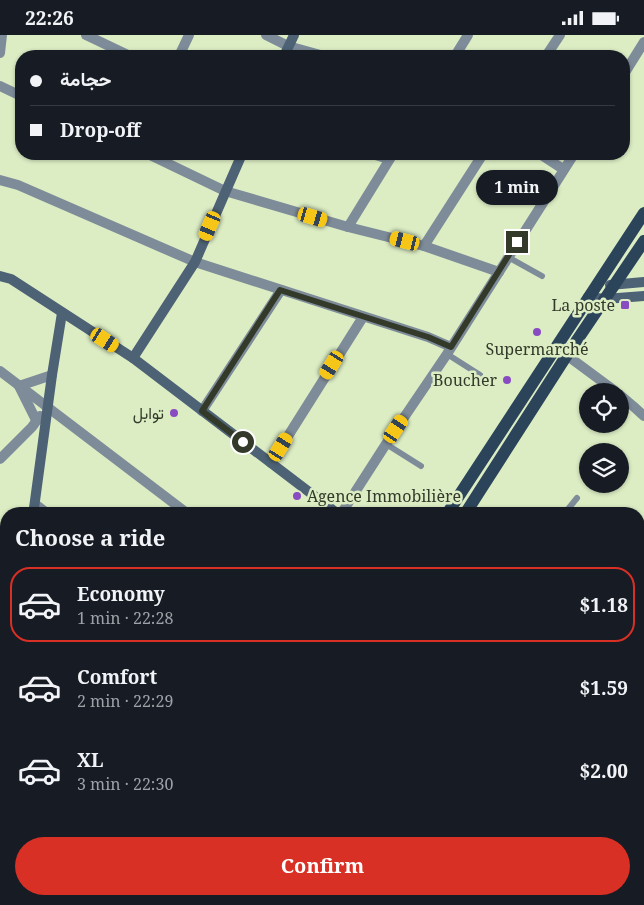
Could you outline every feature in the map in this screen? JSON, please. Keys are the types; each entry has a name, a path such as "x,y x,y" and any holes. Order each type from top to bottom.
{"main road":[{"path":"286,50 294,35"},
{"path":"133,359 195,262 239,160"},
{"path":"452,507 644,213"},
{"path":"470,507 644,241"},
{"path":"0,276 11,279 133,359 330,507"},
{"path":"596,285 615,285 644,281"},
{"path":"588,297 605,299 644,296"},
{"path":"35,507 47,407 62,313"}],"street":[{"path":"0,53 2,35"},
{"path":"86,35 117,50"},
{"path":"182,50 189,35"},
{"path":"266,35 285,50"},
{"path":"458,50 468,35"},
{"path":"550,50 560,35"},
{"path":"630,64 644,42"},
{"path":"0,86 15,93"},
{"path":"160,160 225,191 348,227 424,246 499,272"},
{"path":"348,227 389,160"},
{"path":"424,246 479,160"},
{"path":"549,160 563,169"},
{"path":"344,507 449,351 563,169 571,160"},
{"path":"0,180 18,185 195,262 428,337 449,351"},
{"path":"202,411 280,290"},
{"path":"271,463 363,317"},
{"path":"556,347 605,383"},
{"path":"0,371 19,387 36,420"},
{"path":"19,387 52,375"},
{"path":"19,387 24,388 179,507"},
{"path":"629,403 643,414"},
{"path":"0,459 32,427 47,407"}],"lane":[{"path":"508,257 542,277"},
{"path":"449,351 480,375"},
{"path":"386,444 421,466"},
{"path":"570,507 577,498"}],"place":[{"name":"La poste","path":"625,305"},
{"name":"Supermarché","path":"537,332"},
{"name":"Boucher","path":"507,380"},
{"name":"توابل","path":"174,413"},
{"name":"Agence Immobilière","path":"297,496"}],"route":[{"path":"243,442 202,411 280,290 428,337 451,347 517,242"}]}
